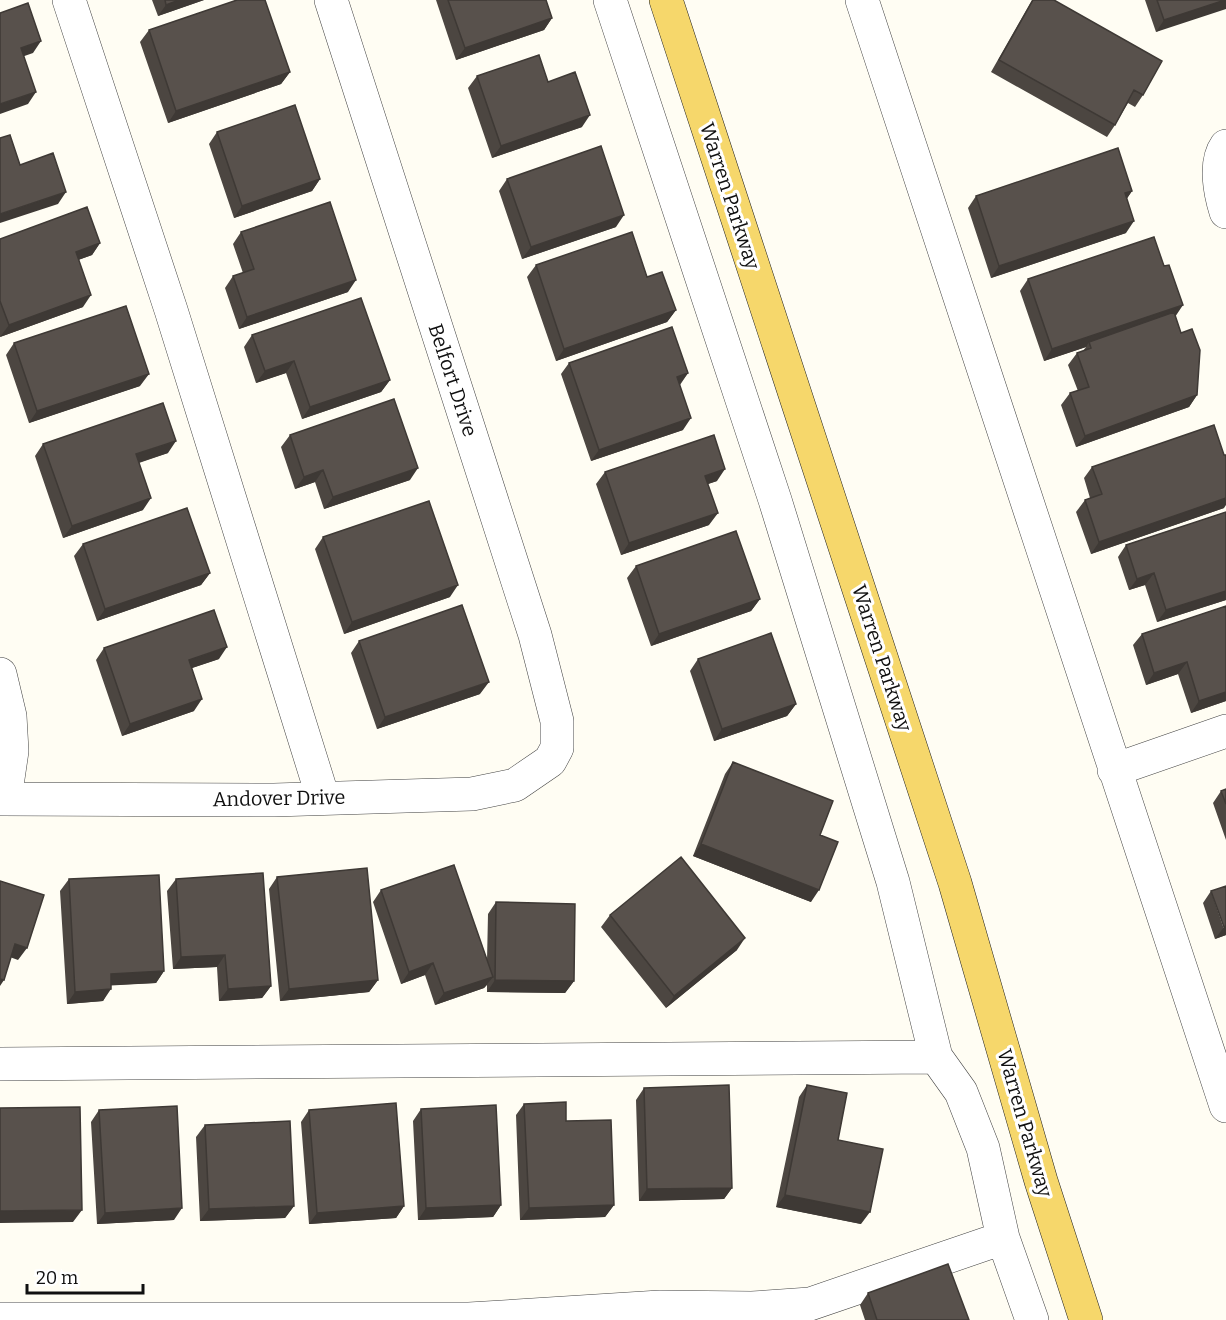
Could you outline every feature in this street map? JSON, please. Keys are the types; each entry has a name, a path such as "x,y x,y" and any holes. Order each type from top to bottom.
{"main road":[{"name":"Warren Parkway","path":"666,0 955,883 1041,1181 1086,1320"}],"street":[{"path":"69,0 171,310 323,798"},
{"name":"Belfort Drive","path":"331,0 536,635 557,721 557,748 550,761"},
{"path":"610,0 771,489 886,860 936,1057 961,1092 983,1148 1003,1238 1032,1320"},
{"path":"862,0 1226,1107"},
{"path":"1224,149 1219,180 1226,212"},
{"path":"0,674 9,716 12,751 3,799"},
{"path":"1114,770 1226,731"},
{"name":"Andover Drive","path":"3,799 323,798 472,794 515,785 550,761"},
{"path":"0,1064 936,1057"},
{"path":"0,1319 469,1319 660,1307 752,1314 810,1304 1003,1238"}],"building":[{"path":"165,0 179,0 166,5"},
{"path":"237,0 265,0 290,72 176,111 149,30"},
{"path":"448,0 546,0 552,18 465,48"},
{"path":"1033,0 1054,0 1162,61 1143,95 1134,90 1115,125 999,60"},
{"path":"1157,0 1225,0 1164,20"},
{"path":"28,3 41,41 21,48 36,92 0,104 0,13"},
{"path":"539,55 548,82 575,72 590,115 501,146 477,76"},
{"path":"295,105 320,179 242,206 217,132"},
{"path":"10,135 20,165 53,153 66,192 0,214 0,138"},
{"path":"601,146 624,215 531,247 507,179"},
{"path":"1118,148 1132,191 1125,193 1134,221 999,266 976,196"},
{"path":"330,202 356,280 247,317 233,276 254,269 241,232"},
{"path":"87,207 100,243 76,252 91,295 9,325 0,301 0,239"},
{"path":"632,232 647,277 662,272 676,310 564,349 536,265"},
{"path":"1154,237 1164,266 1169,265 1183,305 1052,349 1028,279"},
{"path":"361,298 390,380 310,407 294,361 265,371 252,335"},
{"path":"126,306 149,374 37,411 14,343"},
{"path":"1174,312 1181,333 1192,329 1200,350 1197,395 1085,436 1070,393 1089,387 1077,353 1091,348 1089,342"},
{"path":"672,327 688,373 677,377 691,418 599,450 569,363"},
{"path":"394,399 418,468 333,497 323,470 304,477 290,435"},
{"path":"163,403 176,441 136,454 151,498 72,526 43,444"},
{"path":"1214,425 1224,455 1226,455 1226,498 1099,542 1085,500 1102,494 1092,467"},
{"path":"714,435 725,469 705,476 718,513 629,543 605,472"},
{"path":"429,501 458,585 352,622 323,537"},
{"path":"187,508 210,573 105,609 83,544"},
{"path":"1226,512 1226,591 1166,610 1154,573 1137,579 1126,545"},
{"path":"736,531 760,599 659,634 636,566"},
{"path":"462,605 489,682 385,717 359,641"},
{"path":"1226,606 1226,692 1199,701 1187,662 1154,673 1142,634"},
{"path":"214,610 227,647 189,660 202,699 130,724 104,648"},
{"path":"771,633 796,704 722,729 698,659"},
{"path":"733,762 833,801 820,835 838,842 819,890 701,844"},
{"path":"1226,789 1226,804 1221,791"},
{"path":"681,857 745,938 674,996 610,915"},
{"path":"454,865 493,977 444,993 433,963 409,972 381,890"},
{"path":"367,868 378,980 289,989 277,877"},
{"path":"263,873 271,986 228,989 225,955 181,957 176,879"},
{"path":"159,875 164,971 111,974 111,989 75,992 69,879"},
{"path":"0,881 44,895 27,948 15,944 4,980 0,979"},
{"path":"1226,886 1226,926 1224,927 1211,891"},
{"path":"496,902 575,904 574,981 495,980"},
{"path":"729,1085 732,1188 647,1189 644,1088"},
{"path":"807,1085 847,1093 838,1140 883,1149 870,1212 785,1195"},
{"path":"566,1102 566,1121 611,1120 614,1205 529,1208 524,1104"},
{"path":"396,1103 404,1206 317,1213 309,1110"},
{"path":"496,1105 501,1205 426,1208 421,1109"},
{"path":"177,1106 182,1208 105,1213 99,1110"},
{"path":"80,1107 82,1210 0,1211 0,1108"},
{"path":"290,1121 294,1206 209,1209 205,1125"},
{"path":"948,1264 969,1320 877,1320 868,1293"}]}
